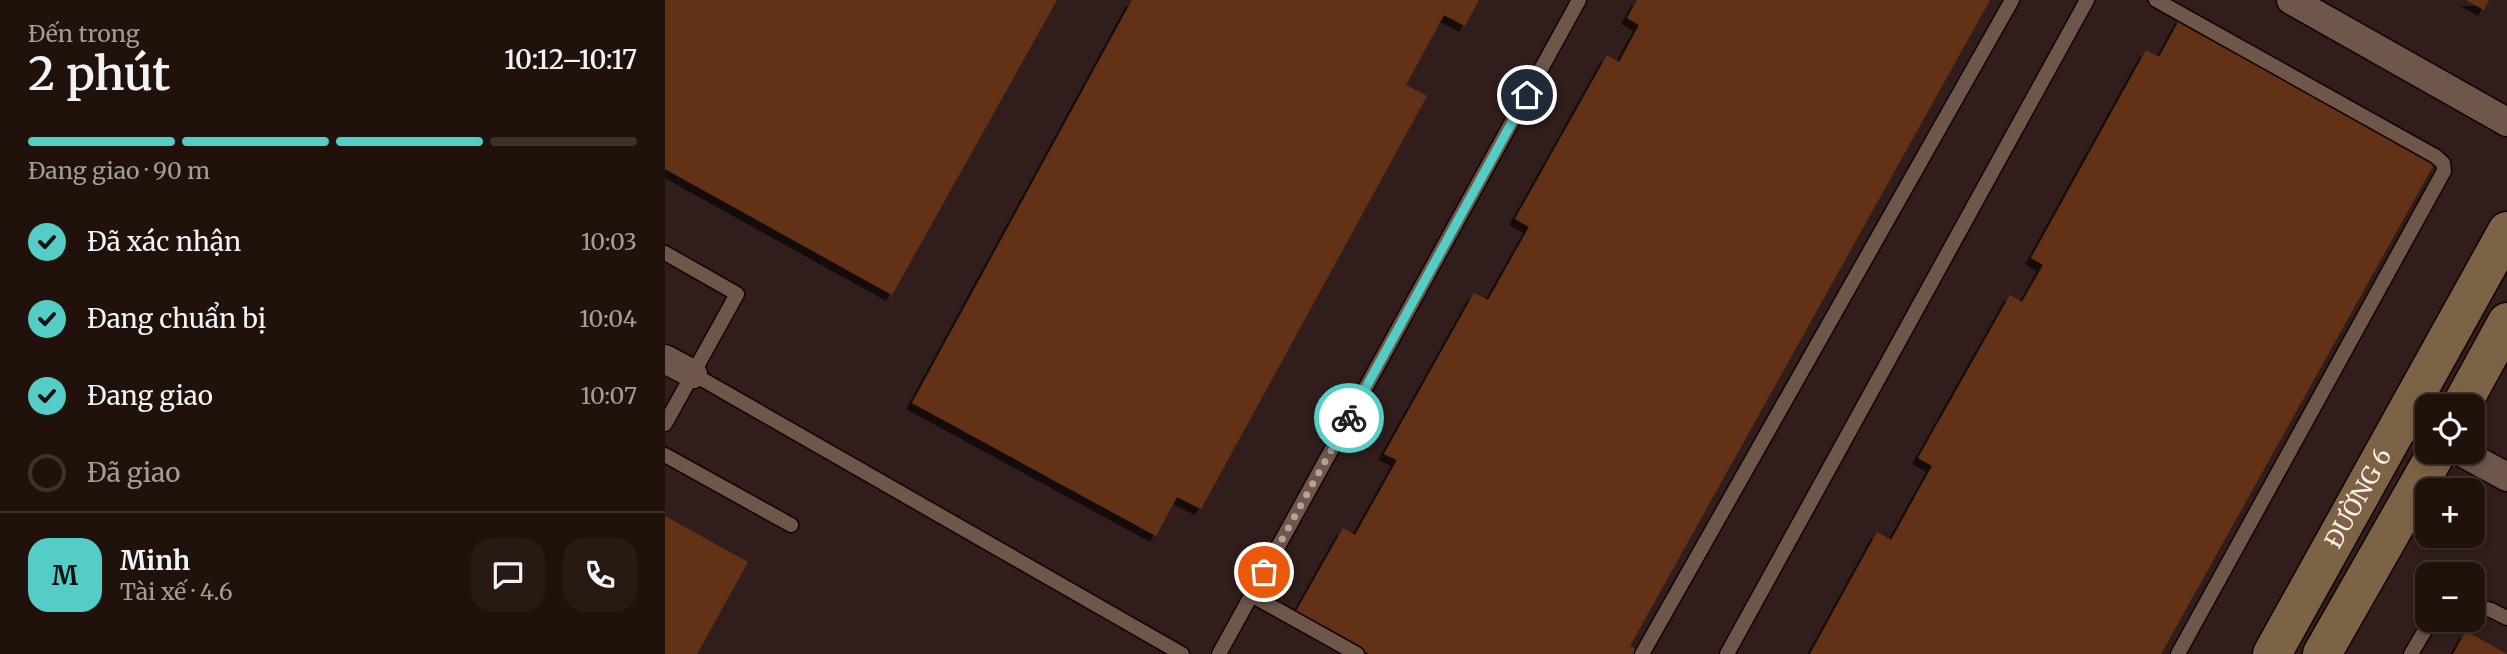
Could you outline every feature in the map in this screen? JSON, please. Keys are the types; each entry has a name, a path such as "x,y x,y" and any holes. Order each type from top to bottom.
{"main road":[{"name":"ĐƯỜNG 6","path":"2430,394 2507,231"},
{"path":"2468,394 2507,322"},
{"name":"ĐƯỜNG 6","path":"2272,654 2415,427"},
{"name":"ĐƯỜNG 6","path":"2322,654 2430,464"}],"street":[{"path":"2291,0 2507,122"},
{"path":"665,359 693,374"},
{"path":"2483,464 2507,477"}],"lane":[{"path":"1219,654 1579,0"},
{"path":"1642,654 2013,0"},
{"path":"1727,654 2087,0"},
{"path":"2155,0 2435,156 2443,163 2444,171 2178,654"},
{"path":"665,253 737,294 665,425"},
{"path":"693,374 1162,649 1182,654"},
{"path":"665,455 791,525"},
{"path":"1251,595 1357,654"},
{"path":"2485,608 2507,618"},
{"path":"2411,654 2424,632"}],"shaded area":[{"path":"665,0 2507,0 2507,654 665,654"}],"building":[{"path":"665,0 1057,0 892,295 665,169"},
{"path":"1132,0 1479,0 1465,26 1444,15 1406,85 1427,96 1201,509 1177,497 1156,536 912,403"},
{"path":"1637,0 1990,0 1630,646 1645,654 1369,654 1295,613 1343,528 1355,535 1397,460 1384,454 1474,293 1488,300 1529,227 1515,219 1607,55 1619,62 1639,25 1627,18"},
{"path":"2466,0 2489,0 2484,10"},
{"path":"2181,17 2437,159 2161,654 1810,654 1877,532 1891,540 1932,466 1918,458 2010,295 2022,302 2043,265 2031,258 2146,50 2159,57"},
{"path":"665,516 748,562 697,654 665,654"},
{"path":"2468,632 2507,654 2453,654"}],"way so far":[{"path":"1264,572 1349,418"}],"route":[{"path":"1349,418 1527,95"}]}
